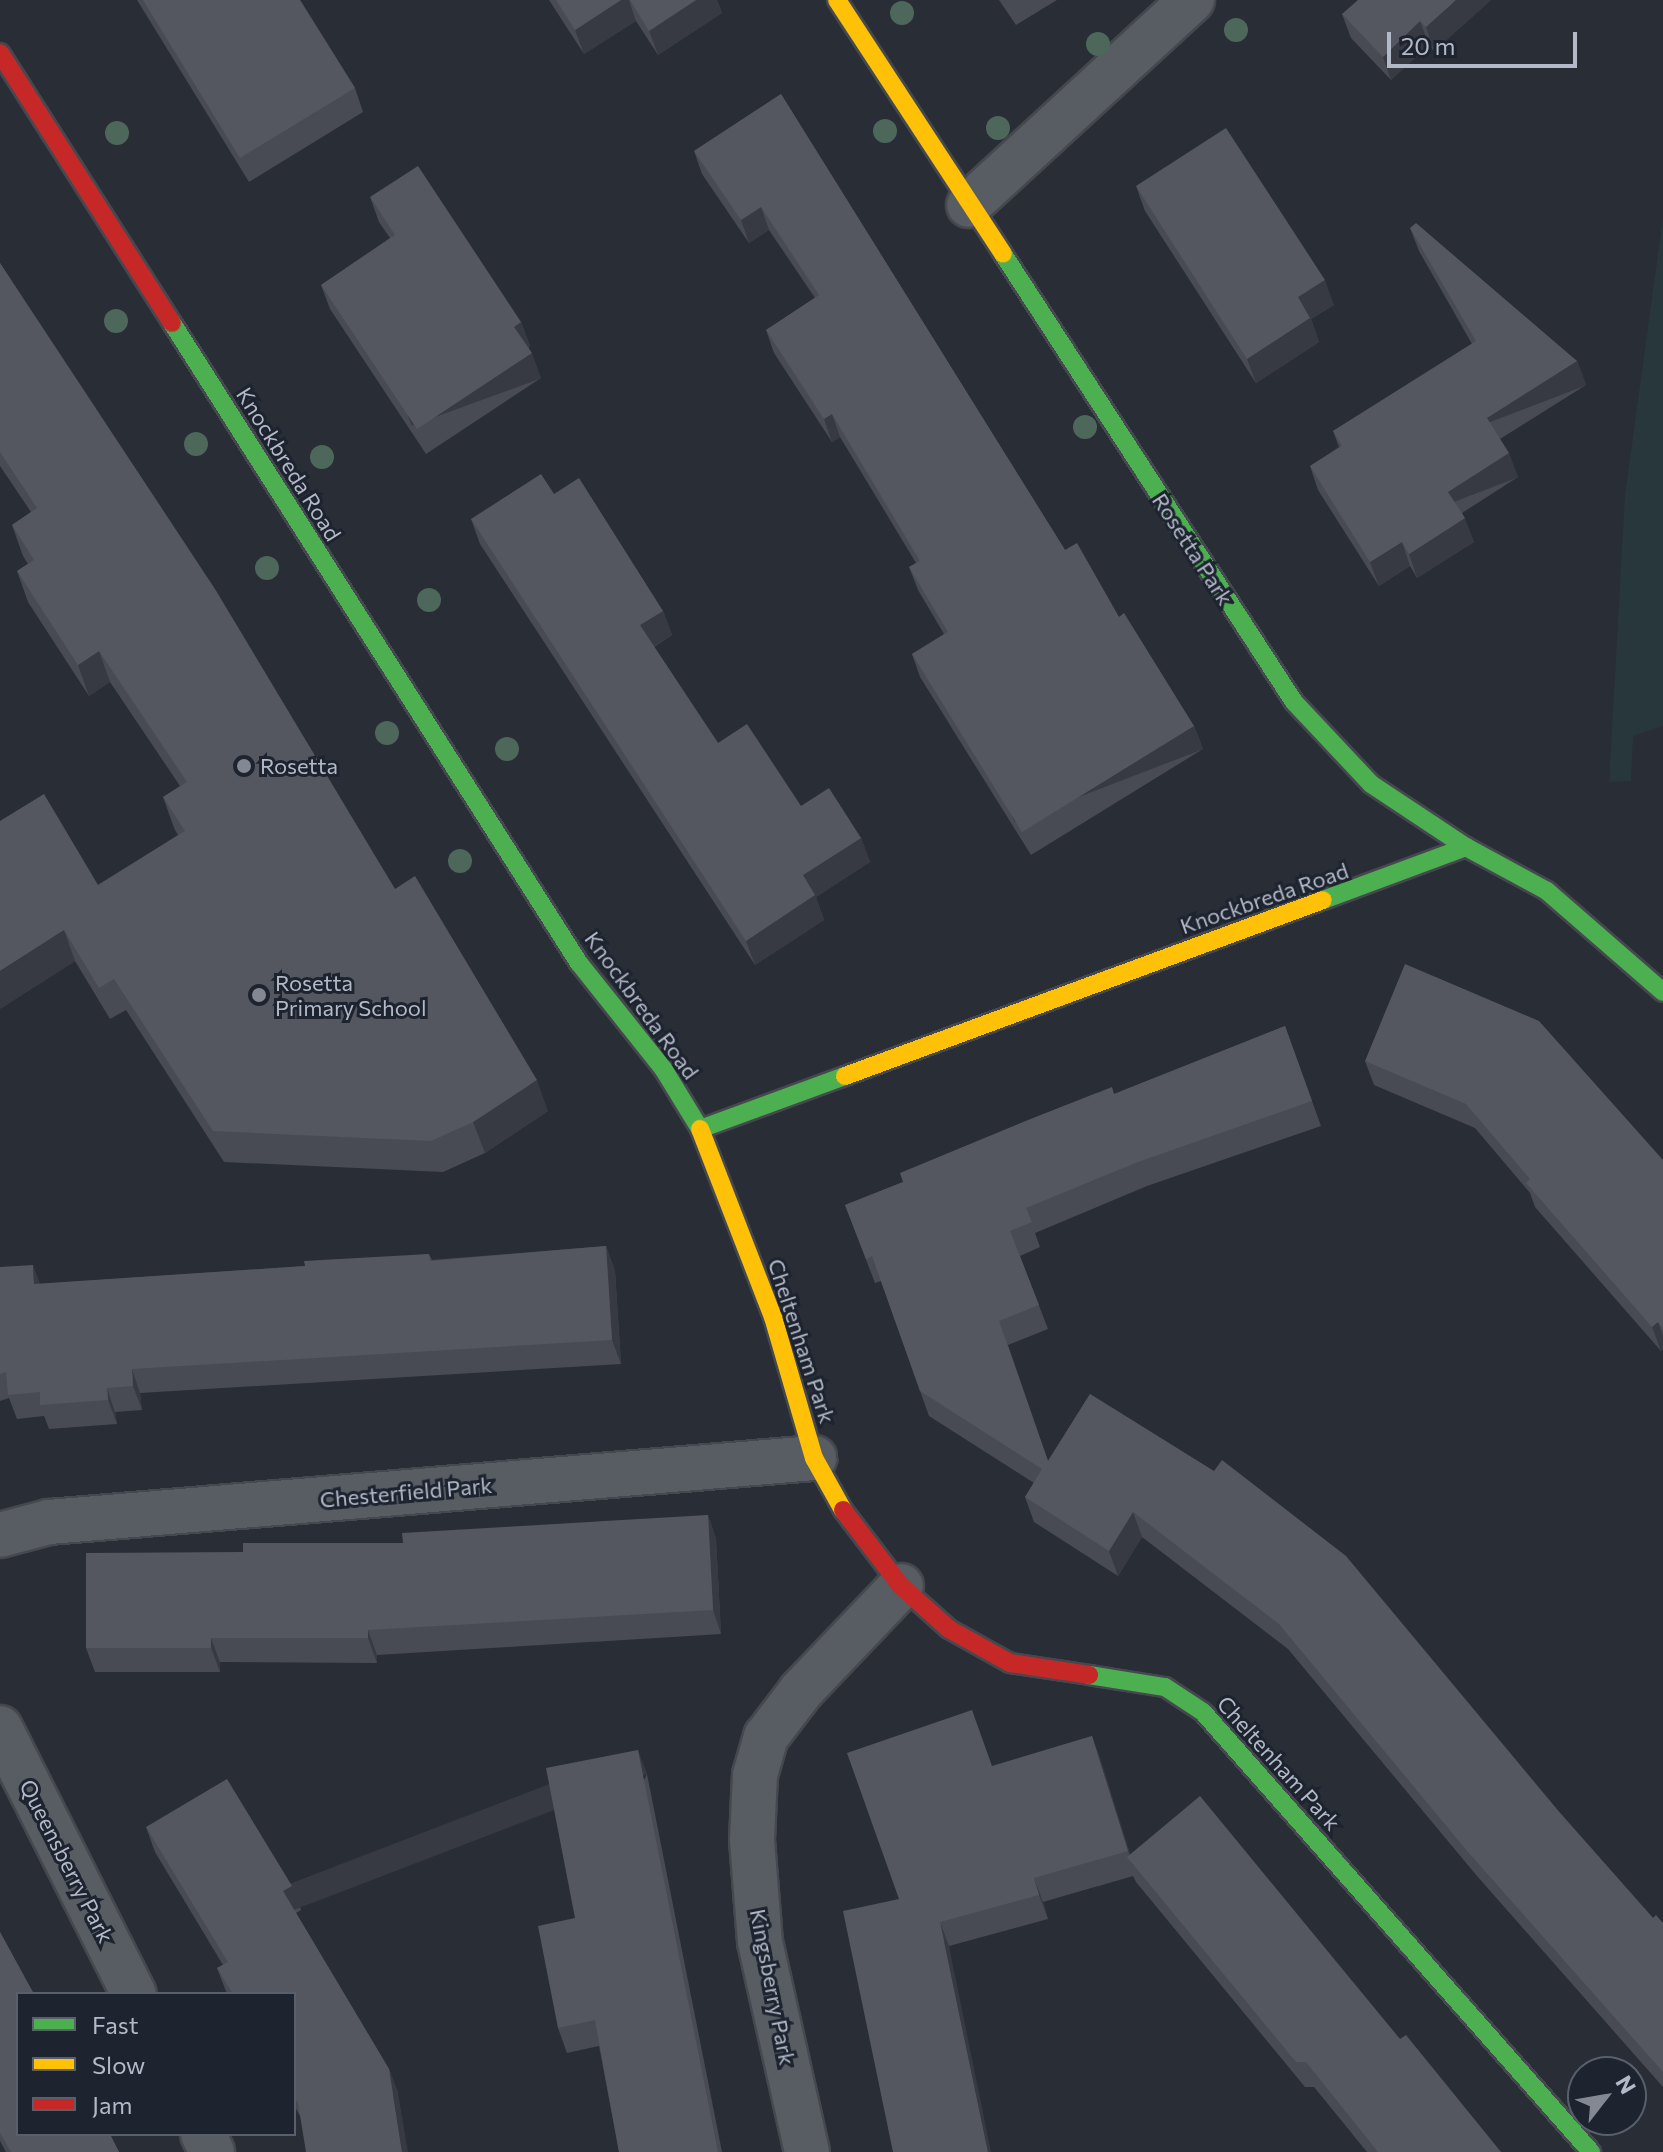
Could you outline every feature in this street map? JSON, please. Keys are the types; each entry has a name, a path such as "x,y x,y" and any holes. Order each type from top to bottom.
{"street":[{"name":"Rosetta Park","path":"837,0 1294,702 1371,784 1466,847"},
{"path":"969,205 1192,0"},
{"name":"Knockbreda Road","path":"0,53 579,963 664,1070 700,1129 1466,847"},
{"path":"1466,847 1547,891 1663,992"},
{"name":"Cheltenham Park","path":"700,1129 773,1317 814,1458 850,1523 901,1586 949,1629 1010,1663 1165,1687 1203,1712 1591,2152"},
{"name":"Chesterfield Park","path":"0,1535 49,1522 814,1458"},
{"name":"Kingsberry Park","path":"807,2152 760,1942 752,1840 755,1775 766,1737 792,1702 901,1586"},
{"name":"Queensberry Park","path":"0,1728 133,1992"}],"shaded area":[{"path":"1663,217 1663,726 1633,736 1631,781 1609,782 1625,495"}],"building":[{"path":"143,0 300,0 355,88 240,158"},
{"path":"556,0 621,0 575,30"},
{"path":"630,0 696,0 649,31"},
{"path":"1358,0 1456,0 1426,27 1420,21 1383,57 1342,14"},
{"path":"781,94 1065,550 1077,543 1119,617 1124,613 1194,726 1022,832 912,654 948,632 909,567 920,561 832,414 824,419 766,330 819,295 761,207 741,220 694,151"},
{"path":"1226,128 1325,280 1298,297 1310,318 1247,359 1136,186"},
{"path":"418,166 521,322 514,327 532,353 417,429 321,285 395,235 370,197"},
{"path":"1416,223 1577,361 1487,418 1509,453 1448,492 1465,518 1409,554 1402,542 1370,562 1310,466 1342,446 1333,431 1476,341 1410,228"},
{"path":"0,263 215,589 395,889 415,876 537,1080 473,1122 431,1141 213,1131 114,979 99,988 64,930 0,971 0,821 44,794 98,885 185,831 163,797 187,782 99,651 78,665 17,571 34,560 12,525 37,508 0,452"},
{"path":"541,474 554,494 579,478 663,611 640,625 718,743 747,724 801,806 829,788 861,838 803,875 815,895 746,941 471,519"},
{"path":"1405,964 1539,1021 1663,1160 1663,1328 1658,1322 1652,1327 1526,1183 1530,1179 1466,1104 1365,1061"},
{"path":"1285,1026 1312,1101 1138,1162 1026,1208 1032,1222 1010,1231 1039,1305 999,1321 1048,1461 1090,1394 1214,1471 1222,1460 1346,1556 1561,1814 1653,1918 1656,1915 1663,1923 1663,2072 1468,1852 1279,1624 1133,1512 1109,1551 1025,1497 1042,1469 920,1391 872,1256 866,1259 845,1205 903,1182 900,1173 1028,1120 1112,1087 1114,1094"},
{"path":"606,1246 612,1340 132,1369 133,1386 107,1388 108,1400 40,1405 40,1392 8,1395 6,1372 0,1374 0,1267 33,1265 34,1284 305,1266 304,1261 429,1254 430,1261"},
{"path":"708,1515 713,1610 368,1630 368,1638 211,1638 211,1648 86,1648 86,1553 243,1552 243,1543 403,1543 402,1533"},
{"path":"972,1710 992,1766 1092,1736 1128,1851 1034,1878 1039,1895 940,1922 988,2152 893,2152 843,1911 899,1899 847,1753"},
{"path":"638,1750 718,2152 619,2152 595,2020 558,2028 538,1926 575,1918 546,1768"},
{"path":"227,1779 292,1886 283,1891 389,2069 402,2152 306,2152 296,2100 296,1992 232,1992 217,1968 228,1962 146,1827"},
{"path":"1200,1796 1400,2039 1406,2035 1501,2152 1378,2152 1306,2062 1296,2062 1127,1857"},
{"path":"0,1932 33,1992 16,1992 16,2136 111,2136 119,2152 11,2152 0,2133"}],"traffic: fast":[{"path":"1003,254 1294,702 1371,784 1466,847 1547,891 1663,992"},
{"path":"172,323 579,963 664,1070 700,1129 845,1076"},
{"path":"1323,900 1466,847"},
{"path":"1089,1675 1165,1687 1203,1712 1591,2152"}],"traffic: slow":[{"path":"837,0 1003,254"},
{"path":"845,1076 1323,900"},
{"path":"700,1129 773,1317 814,1458 843,1510"}],"traffic: jam":[{"path":"0,53 172,323"},
{"path":"843,1510 901,1586 949,1629 1010,1663 1089,1675"}],"place":[{"name":"Rosetta","path":"244,766"},
{"name":"Rosetta Primary School","path":"259,995"}]}
